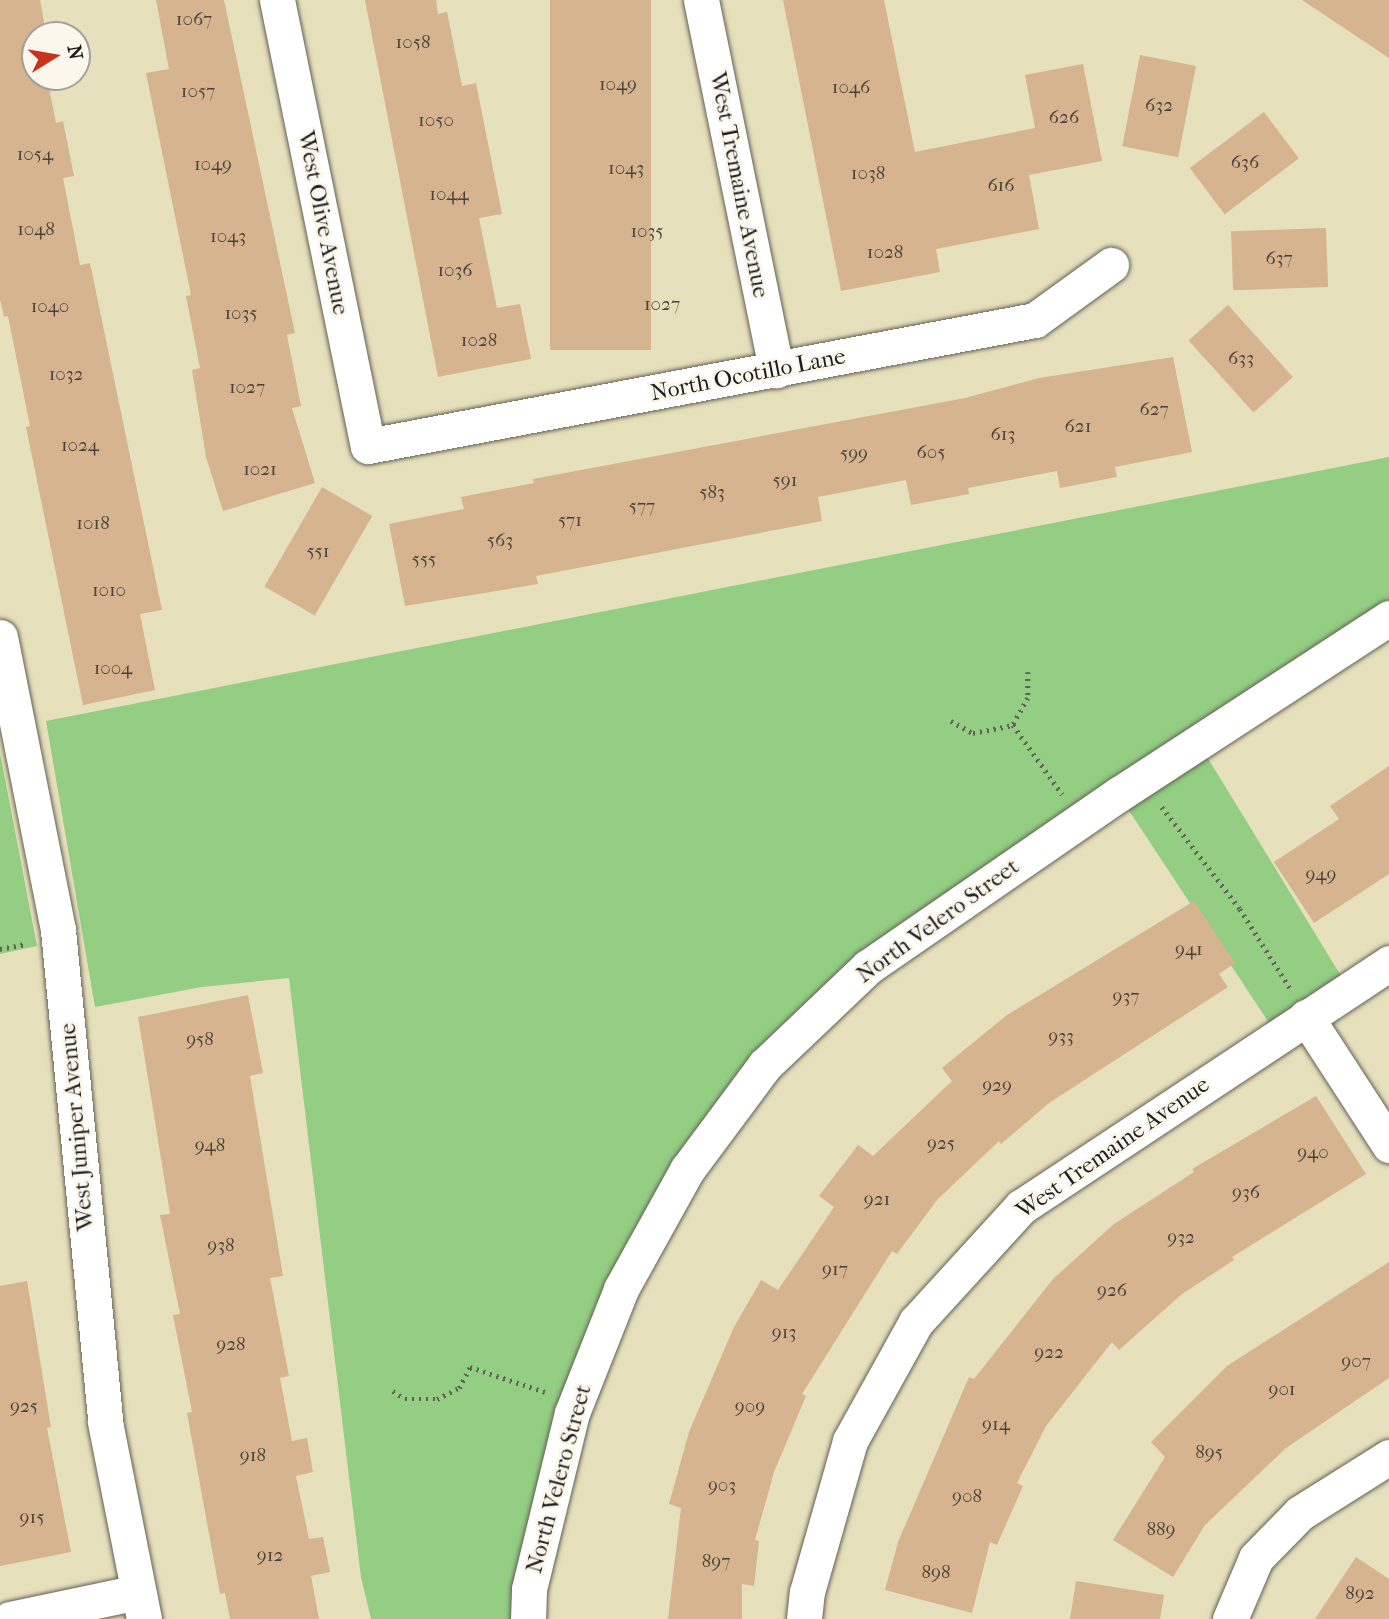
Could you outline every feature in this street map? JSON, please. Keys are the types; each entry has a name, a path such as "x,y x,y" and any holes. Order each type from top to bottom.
{"street":[{"name":"West Olive Avenue","path":"277,0 368,446"},
{"name":"West Tremaine Avenue","path":"701,0 776,370"},
{"name":"North Ocotillo Lane","path":"368,446 1035,320 1111,265"},
{"name":"North Velero Street","path":"528,1619 531,1580 576,1403 621,1289 687,1170 765,1065 868,967 1143,778 1389,618"},
{"name":"West Juniper Avenue","path":"0,637 58,930 105,1422 141,1605"},
{"name":"West Tremaine Avenue","path":"804,1619 807,1592 850,1441 916,1322 1021,1207 1389,963"},
{"path":"1306,1017 1389,1146"},
{"path":"1230,1619 1256,1559 1282,1531 1300,1513 1389,1457"},
{"path":"10,1619 141,1605"}],"path":[{"path":"1013,726 1028,698 1028,672"},
{"path":"951,721 973,733 1013,726"},
{"path":"1013,726 1081,820"},
{"path":"1143,778 1181,836 1240,909 1306,1017"},
{"path":"0,949 30,943"},
{"path":"393,1391 405,1399 437,1399 459,1388 470,1367 576,1403"}],"green space":[{"path":"1389,457 1389,618 1198,742 1349,989 1277,1035 1118,794 765,1065 621,1289 529,1619 371,1619 361,1577 289,978 202,987 95,1007 46,721"},
{"path":"0,753 37,946 0,954"}],"building":[{"path":"0,0 40,0 44,21 21,21 21,91 50,91 56,123 63,121 74,176 63,178 80,265 90,263 162,610 140,614 155,690 83,705 26,427 30,426 8,316 4,317 0,299"},
{"path":"156,0 224,0 295,333 287,335 301,406 292,408 315,483 223,511 206,457 192,370 200,368 186,296 191,295 146,73 169,69"},
{"path":"365,0 436,0 438,14 447,12 462,86 476,83 502,214 479,218 497,308 520,304 531,359 438,377"},
{"path":"550,0 651,0 651,350 550,350"},
{"path":"783,0 884,0 915,152 1035,128 1025,75 1083,64 1102,161 1029,175 1039,229 936,249 940,272 841,291"},
{"path":"1302,0 1389,0 1389,58"},
{"path":"1140,55 1196,66 1178,157 1122,146"},
{"path":"1264,112 1299,158 1225,214 1190,168"},
{"path":"1326,228 1328,287 1233,290 1231,231"},
{"path":"1228,305 1293,377 1254,413 1189,340"},
{"path":"1173,357 1192,452 1115,467 1117,477 1060,488 1057,471 968,488 969,494 911,505 906,480 818,497 822,521 536,576 538,584 405,606 389,524 464,509 461,497 534,483 533,479 965,398 1039,378"},
{"path":"322,487 372,516 315,616 265,587"},
{"path":"1389,766 1389,874 1314,923 1274,862 1339,819 1330,806"},
{"path":"1194,901 1235,963 1219,974 1228,987 1049,1103 1001,1144 999,1141 937,1200 897,1254 892,1251 802,1394 806,1396 774,1472 755,1540 759,1541 754,1586 742,1584 742,1619 668,1619 681,1508 669,1504 689,1432 733,1329 761,1280 778,1290 834,1207 819,1196 858,1145 873,1156 952,1081 942,1068 1007,1015"},
{"path":"248,995 263,1073 250,1076 283,1276 270,1278 289,1376 280,1378 292,1441 307,1438 313,1472 296,1476 309,1539 323,1537 330,1572 311,1576 319,1619 230,1619 225,1593 220,1594 187,1413 192,1412 173,1315 180,1314 160,1215 170,1214 138,1017"},
{"path":"1316,1096 1366,1174 1232,1257 1234,1260 1182,1294 1119,1350 1112,1342 1046,1426 1017,1483 1023,1486 997,1545 990,1542 972,1613 885,1590 898,1542 969,1377 974,1379 1053,1279 1114,1224 1194,1172 1192,1169"},
{"path":"1389,1262 1389,1378 1286,1448 1205,1525 1173,1577 1113,1540 1165,1457 1151,1442 1227,1366"},
{"path":"27,1281 51,1427 47,1428 71,1552 0,1566 0,1286"},
{"path":"1356,1557 1389,1579 1389,1619 1315,1619"},
{"path":"1076,1581 1164,1595 1160,1619 1070,1619"}]}
